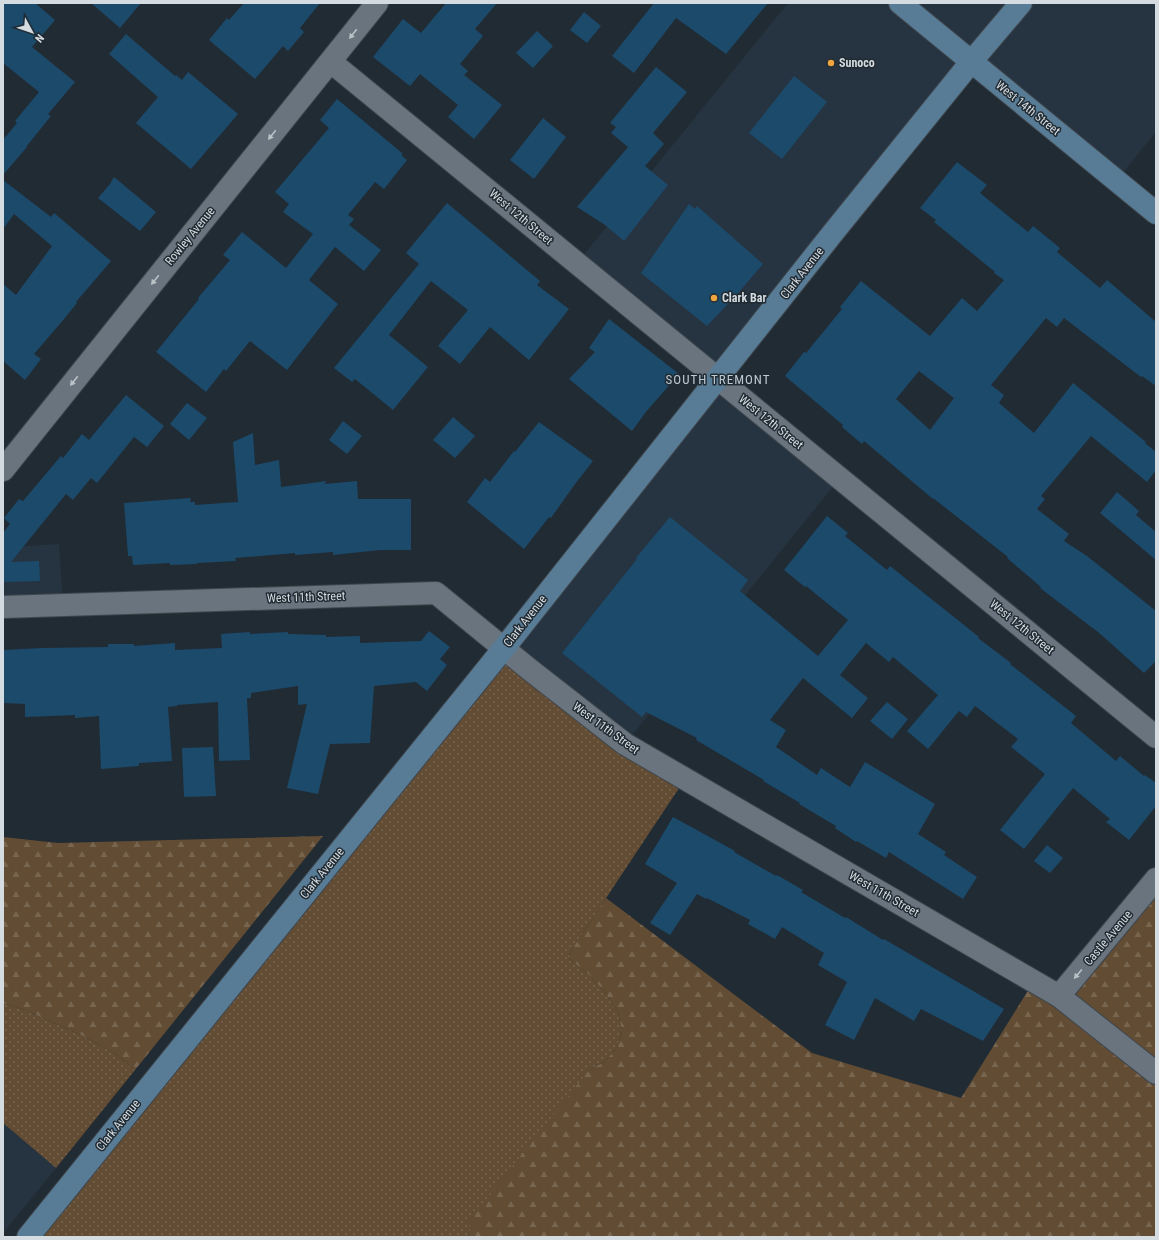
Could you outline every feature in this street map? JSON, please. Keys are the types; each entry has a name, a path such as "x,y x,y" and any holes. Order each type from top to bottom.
{"street":[{"name":"Rowley Avenue","path":"3,470 377,3"},
{"name":"West 14th Street","path":"900,3 1156,213"},
{"name":"Clark Avenue","path":"28,1237 504,648 832,234 971,62 1021,3"},
{"name":"West 12th Street","path":"331,62 1156,737"},
{"name":"West 11th Street","path":"3,607 436,593 625,744 1060,996 1156,1073"},
{"name":"Castle Avenue","path":"1060,996 1156,879"}],"shaded area":[{"path":"788,3 1156,3 1156,132 1116,181 971,62 718,379 577,263"},
{"path":"718,379 840,478 625,744 504,648"},
{"path":"3,540 12,547 59,544 63,605 3,607"},
{"path":"3,1123 56,1168 3,1233"}],"green space":[{"path":"504,648 685,779 567,957 588,974 603,990 618,1012 622,1031 617,1048 604,1062 589,1070 470,1232 468,1237 28,1237"},
{"path":"323,836 135,1070 116,1054 83,1036 25,1010 3,1003 3,837 58,843"},
{"path":"1156,893 1156,1237 468,1237 470,1232 469,1221 589,1070 604,1062 617,1048 622,1031 618,1012 603,990 588,974 567,957 606,898 812,1053 961,1098 1034,981 1060,996"},
{"path":"3,1003 25,1010 83,1036 116,1054 135,1070 56,1168 3,1123"}],"building":[{"path":"3,3 35,3 55,20 32,47 75,82 48,114 51,116 27,147 3,175 3,140 17,123 15,121 39,92 3,63"},
{"path":"91,3 141,3 120,28"},
{"path":"244,3 320,3 300,28 304,32 288,51 283,46 255,79 209,40 227,18 229,20"},
{"path":"446,3 497,3 475,29 483,36 460,64 468,71 464,75 502,105 474,139 448,117 458,105 420,74 410,86 373,57 403,19 421,33"},
{"path":"654,3 768,3 726,54 676,18 634,73 612,56"},
{"path":"584,12 601,26 587,43 570,30"},
{"path":"537,31 553,46 533,68 516,53"},
{"path":"126,34 175,76 176,75 182,80 188,72 238,114 191,169 136,123 158,97 109,54"},
{"path":"656,67 687,92 653,133 664,144 645,166 668,185 624,241 605,225 577,207 628,147 611,133 616,127 610,123"},
{"path":"794,76 827,102 782,159 749,133"},
{"path":"337,99 402,153 402,156 407,160 384,189 375,182 348,215 354,219 349,225 381,250 364,271 335,247 309,280 338,304 287,370 250,341 226,371 224,369 206,392 156,352 230,260 223,255 242,232 286,268 313,234 283,212 289,204 275,192 329,128 320,120"},
{"path":"543,118 566,137 534,179 510,160"},
{"path":"957,162 987,185 980,193 1028,232 1033,226 1060,248 1057,252 1100,288 1107,280 1156,322 1156,386 1142,376 1141,377 1064,318 1057,327 1046,318 991,385 1004,395 999,403 1034,433 1073,383 1146,442 1145,443 1156,452 1156,470 1147,482 1091,436 1041,496 1045,499 1037,509 1069,534 1064,541 1087,556 1156,611 1156,661 1144,673 1098,632 1040,588 1041,587 1007,558 1008,557 933,499 864,441 862,444 842,427 843,425 785,376 842,309 840,307 861,281 930,336 962,298 977,311 1004,280 934,222 936,220 920,208","holes":["919,371 954,398 930,430 896,399"]},
{"path":"114,177 156,212 140,231 98,198"},
{"path":"3,180 51,217 54,213 111,261 34,354 41,359 25,380 3,361 3,284 16,295 52,246 14,214 3,229"},
{"path":"447,203 540,281 537,285 569,309 529,360 490,327 460,364 438,346 468,310 431,281 389,335 428,367 393,410 355,379 352,382 334,368 419,264 406,253"},
{"path":"689,204 695,209 697,206 763,264 707,326 641,273"},
{"path":"609,319 679,374 645,413 632,431 569,379 595,352 589,348"},
{"path":"126,395 164,426 147,447 134,437 97,483 91,478 73,500 66,494 11,562 39,561 40,581 3,582 3,533 10,524 4,518 19,499 23,501 61,456 63,458 82,434 89,440"},
{"path":"187,403 207,418 189,440 170,424"},
{"path":"453,417 475,436 455,458 433,440"},
{"path":"343,421 362,436 347,454 329,440"},
{"path":"539,422 593,461 551,518 549,517 524,549 467,502 485,478 490,482"},
{"path":"253,433 255,465 279,460 281,487 327,481 324,484 357,481 358,499 411,499 411,550 380,550 333,555 333,552 295,555 295,553 235,558 236,561 197,564 170,565 170,563 133,565 132,556 128,556 124,503 191,498 190,502 195,502 195,505 238,502 233,442"},
{"path":"1117,492 1139,511 1136,515 1156,532 1156,560 1100,513"},
{"path":"827,516 848,533 845,536 887,570 890,566 1076,716 1071,723 1116,761 1120,756 1144,776 1145,775 1156,783 1156,806 1129,840 1106,822 1110,819 1073,788 1024,849 1000,830 1045,774 1011,747 1018,739 975,706 967,717 959,711 928,749 907,731 938,695 893,657 889,662 866,643 840,675 868,698 852,718 803,678 770,720 786,730 776,747 817,775 821,768 850,787 865,762 935,804 918,834 946,852 944,855 977,877 963,899 889,852 886,858 857,841 856,842 835,828 836,826 763,781 764,780 696,740 697,738 646,712 642,717 562,653 670,517 748,580 740,591 818,656 848,620 784,570"},
{"path":"429,631 450,647 440,659 447,665 427,691 416,682 374,686 370,743 330,744 318,794 287,788 307,704 298,705 298,686 251,693 251,698 247,698 250,760 219,761 218,702 168,707 172,761 139,763 139,766 101,769 99,716 75,718 75,715 25,717 25,704 3,703 3,650 108,647 108,644 134,644 134,646 175,643 175,650 222,648 221,634 250,632 250,634 288,632 288,634 326,635 326,637 360,636 360,643 421,641"},
{"path":"887,702 908,719 892,739 870,721"},
{"path":"213,747 216,796 184,797 182,748"},
{"path":"673,817 803,890 801,892 1004,1009 983,1041 921,1009 914,1021 875,998 854,1040 825,1025 847,982 818,965 824,953 782,927 775,939 748,924 750,920 697,894 670,935 650,923 677,883 645,864"},
{"path":"1047,845 1063,858 1050,873 1034,861"}],"place":[{"name":"Sunoco","path":"831,63"},
{"name":"Clark Bar","path":"714,298"}],"district":[{"name":"SOUTH TREMONT","path":"718,379"}]}
